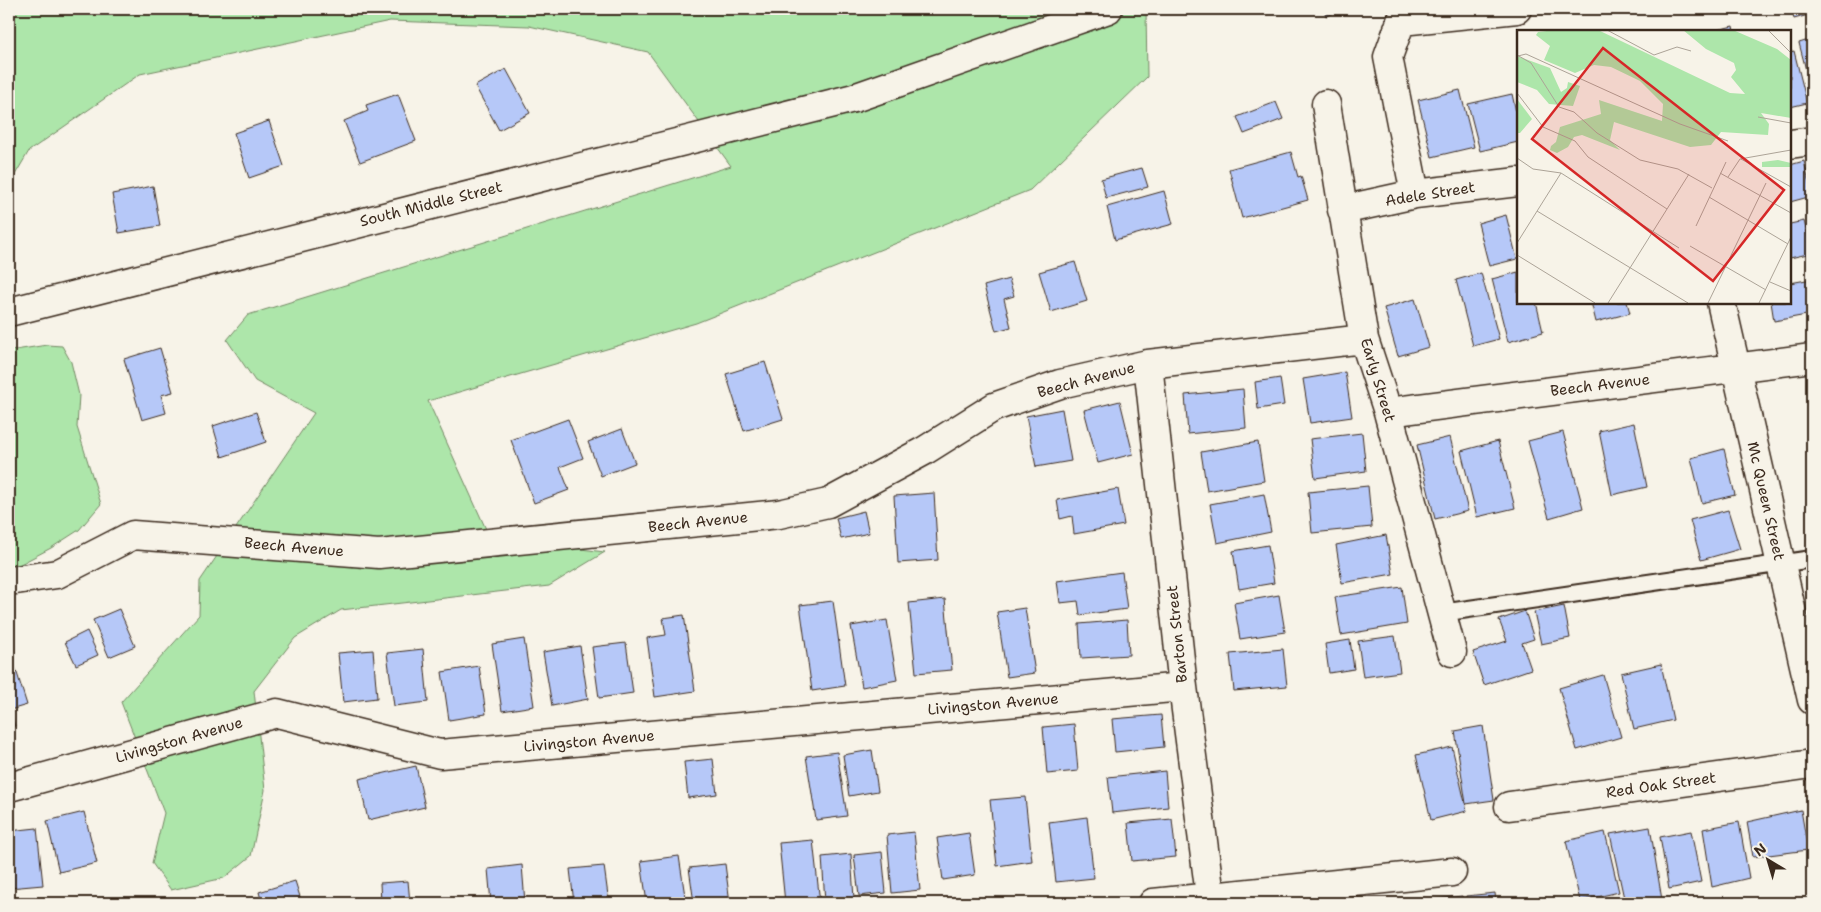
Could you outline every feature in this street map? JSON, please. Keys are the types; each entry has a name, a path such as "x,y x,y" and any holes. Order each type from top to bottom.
{"street":[{"name":"South Middle Street","path":"9,312 854,98 1108,9"},
{"path":"1415,194 1388,57 1407,15 1517,9"},
{"name":"Early Street","path":"1326,104 1364,340 1388,412 1452,652"},
{"path":"1791,144 1812,140"},
{"name":"Adele Street","path":"1342,210 1415,194 1517,182"},
{"name":"Mc Queen Street","path":"1721,304 1812,700"},
{"name":"Beech Avenue","path":"9,581 57,574 133,535 379,554 779,514 828,504 916,456 994,407 1060,384 1148,364 1364,340"},
{"name":"Beech Avenue","path":"1388,412 1812,358"},
{"name":"Barton Street","path":"1148,364 1183,687 1210,900"},
{"name":"Livingston Avenue","path":"9,784 13,786 277,713 440,754 1183,687"},
{"name":"Red Oak Street","path":"1509,806 1812,764"},
{"path":"1152,903 1210,900 1452,872"}],"lane":[{"path":"1441,613 1812,560"}],"green space":[{"path":"9,9 1146,9 1147,77 1030,190 696,323 428,401 490,538 605,552 549,586 341,610 295,638 254,691 265,790 251,856 224,878 171,890 152,863 164,813 121,702 199,615 200,581 314,413 255,381 227,340 248,315 731,166 648,52 529,26 390,21 140,74 29,151 9,185"},
{"path":"47,345 62,346 71,362 79,395 77,427 101,504 79,530 51,548 9,570 9,351"}],"building":[{"path":"1324,9 1346,9 1326,16"},
{"path":"1791,9 1812,9 1812,14 1794,19"},
{"path":"1733,26 1734,30 1717,30"},
{"path":"1812,39 1812,93 1799,43"},
{"path":"1794,51 1807,103 1791,107 1791,52"},
{"path":"506,69 530,113 499,130 475,86"},
{"path":"1460,90 1474,147 1432,157 1418,100"},
{"path":"398,94 416,141 360,162 344,121 368,111 366,105"},
{"path":"1512,94 1517,116 1517,142 1480,151 1468,104"},
{"path":"1276,102 1283,119 1244,134 1237,117"},
{"path":"269,121 284,166 249,178 234,133"},
{"path":"1291,152 1298,177 1301,176 1308,200 1242,218 1229,169"},
{"path":"1804,161 1812,196 1791,202 1791,165"},
{"path":"1142,168 1148,187 1106,198 1101,179"},
{"path":"153,186 160,226 119,233 112,194"},
{"path":"1164,191 1173,224 1115,240 1107,207"},
{"path":"1506,215 1517,259 1489,266 1478,223"},
{"path":"1804,221 1812,253 1791,258 1791,224"},
{"path":"1075,262 1087,301 1051,312 1039,272"},
{"path":"1517,272 1517,304 1536,304 1543,332 1508,342 1492,279"},
{"path":"1481,273 1499,339 1473,346 1456,280"},
{"path":"1009,279 1014,296 1004,299 1011,327 996,331 984,286"},
{"path":"1812,279 1812,314 1774,321 1771,304 1791,304 1791,283"},
{"path":"1415,299 1429,347 1398,356 1384,308"},
{"path":"1592,304 1628,304 1630,313 1596,322"},
{"path":"160,348 173,392 161,395 166,413 142,420 124,359"},
{"path":"765,362 783,419 744,431 726,374"},
{"path":"1345,372 1352,417 1310,423 1303,379"},
{"path":"1280,378 1284,405 1258,409 1255,382"},
{"path":"1243,389 1246,428 1188,434 1185,395"},
{"path":"1120,401 1133,454 1098,463 1084,410"},
{"path":"1062,409 1071,461 1036,467 1026,416"},
{"path":"256,412 266,442 222,457 213,426"},
{"path":"568,419 583,458 560,467 569,490 534,503 511,440"},
{"path":"1634,423 1647,487 1612,495 1599,431"},
{"path":"622,429 635,463 601,476 588,442"},
{"path":"1563,432 1583,508 1549,518 1528,441"},
{"path":"1362,433 1366,471 1315,478 1310,439"},
{"path":"1450,437 1468,511 1435,519 1417,445"},
{"path":"1498,441 1515,508 1477,517 1461,451"},
{"path":"1258,442 1264,481 1207,491 1201,452"},
{"path":"1724,449 1735,495 1702,503 1691,458"},
{"path":"1368,486 1372,527 1312,533 1308,492"},
{"path":"1118,489 1124,525 1074,534 1072,516 1060,519 1057,500"},
{"path":"934,493 938,560 898,563 894,496"},
{"path":"1264,494 1271,532 1217,543 1210,504"},
{"path":"1728,510 1740,549 1701,560 1690,520"},
{"path":"864,511 869,533 841,539 836,518"},
{"path":"1386,535 1393,574 1342,583 1336,545"},
{"path":"1268,545 1274,583 1239,589 1233,551"},
{"path":"1122,572 1127,609 1080,615 1078,601 1060,603 1057,581"},
{"path":"1402,587 1407,624 1341,635 1335,597"},
{"path":"1279,595 1285,632 1240,639 1234,603"},
{"path":"945,599 952,670 916,673 909,603"},
{"path":"833,601 845,686 812,691 800,605"},
{"path":"1564,606 1570,638 1541,644 1534,612"},
{"path":"1025,608 1035,673 1007,677 997,612"},
{"path":"119,609 135,646 109,657 93,620"},
{"path":"1525,611 1534,639 1522,643 1531,669 1484,685 1473,652 1507,641 1499,620"},
{"path":"684,615 695,691 655,697 647,638 666,635 663,618"},
{"path":"887,620 897,680 862,687 851,626"},
{"path":"1127,620 1129,655 1081,658 1079,624"},
{"path":"87,631 98,655 76,665 65,642"},
{"path":"1395,636 1400,672 1363,677 1358,641"},
{"path":"524,639 534,706 502,711 492,644"},
{"path":"1350,640 1354,669 1329,673 1325,644"},
{"path":"626,643 633,693 599,698 592,647"},
{"path":"580,646 588,699 552,706 543,652"},
{"path":"423,649 428,702 394,706 387,653"},
{"path":"1283,649 1287,686 1234,691 1230,654"},
{"path":"373,650 377,698 343,702 338,653"},
{"path":"9,654 11,654 27,705 10,710 15,726 9,728"},
{"path":"1661,664 1673,720 1634,729 1621,673"},
{"path":"479,666 486,714 449,720 442,672"},
{"path":"1603,675 1621,737 1577,750 1559,688"},
{"path":"1161,715 1164,747 1115,752 1112,719"},
{"path":"1074,724 1078,771 1047,774 1043,727"},
{"path":"1483,726 1494,800 1466,804 1455,731"},
{"path":"1452,747 1467,811 1431,820 1416,755"},
{"path":"872,750 878,791 849,796 843,755"},
{"path":"837,752 847,816 816,820 806,756"},
{"path":"713,759 717,794 688,798 684,762"},
{"path":"416,766 425,807 368,820 359,779"},
{"path":"1165,771 1168,807 1112,813 1108,777"},
{"path":"1025,797 1032,861 997,866 990,800"},
{"path":"1801,810 1808,850 1753,857 1747,822"},
{"path":"84,812 97,863 59,872 47,821"},
{"path":"1087,817 1094,878 1056,882 1049,822"},
{"path":"1172,819 1176,857 1132,861 1128,823"},
{"path":"1739,822 1749,878 1712,887 1703,829"},
{"path":"1650,827 1662,900 1625,903 1610,834"},
{"path":"37,828 43,885 9,888 9,831"},
{"path":"1691,831 1701,882 1669,889 1660,837"},
{"path":"914,832 920,890 892,893 887,835"},
{"path":"1605,832 1619,892 1580,901 1566,841"},
{"path":"969,833 975,875 943,880 937,838"},
{"path":"813,840 820,903 785,903 779,843"},
{"path":"882,852 886,893 859,896 854,855"},
{"path":"851,854 854,899 825,902 822,857"},
{"path":"679,856 686,903 647,903 641,861"},
{"path":"725,864 730,903 694,903 689,868"},
{"path":"522,865 525,903 491,903 488,869"},
{"path":"604,866 609,903 574,903 570,869"},
{"path":"295,881 302,903 262,903 259,892"},
{"path":"408,881 410,903 381,903 380,883"},
{"path":"1495,893 1496,903 1467,903 1466,896"},
{"path":"1462,896 1463,903 1436,903 1435,899"}]}
